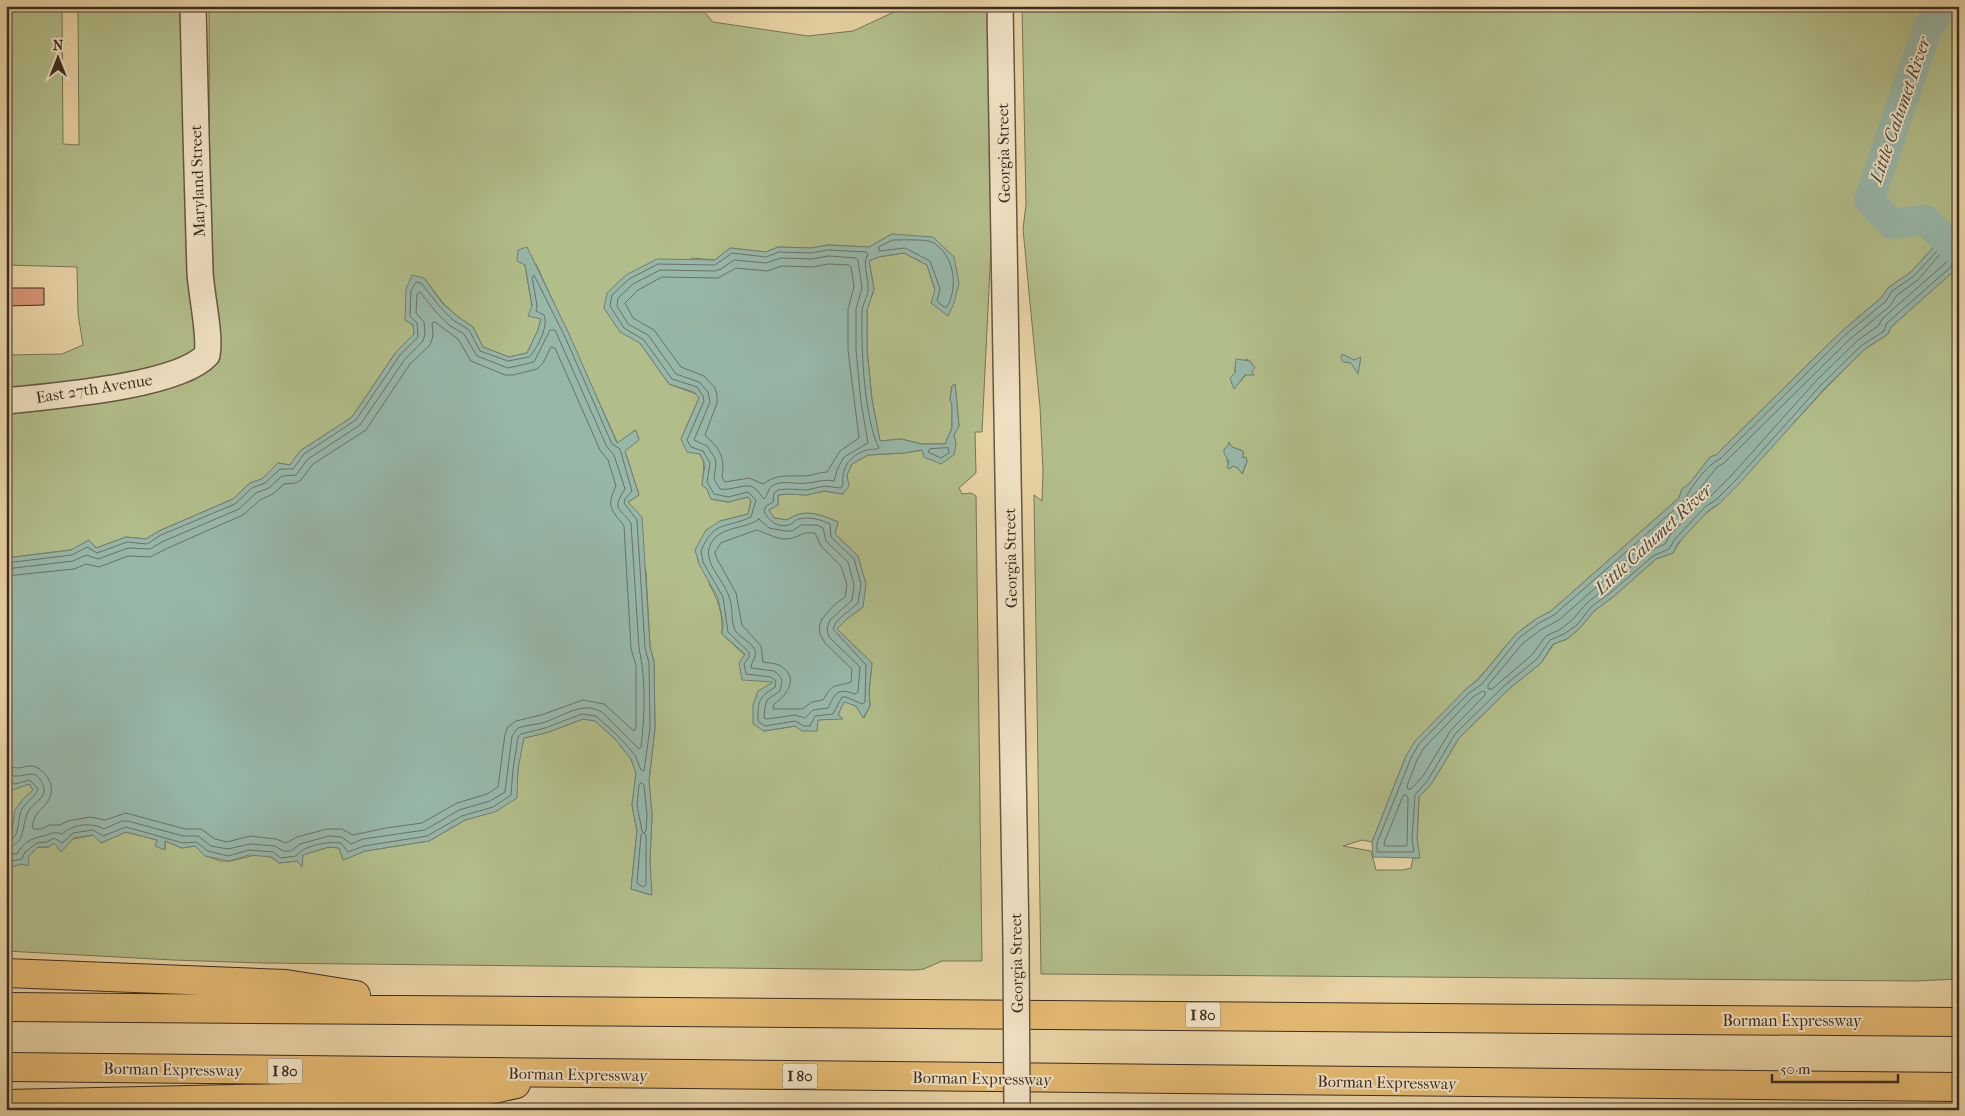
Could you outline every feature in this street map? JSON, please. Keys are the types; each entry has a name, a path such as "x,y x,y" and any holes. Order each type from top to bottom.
{"highway":[{"path":"6,973 286,984 447,1009"},
{"name":"Borman Expressway","path":"6,1007 1959,1022"},
{"name":"Borman Expressway","path":"6,1067 564,1074 1959,1086"},
{"path":"6,1104 471,1094 564,1074"}],"street":[{"name":"Maryland Street","path":"193,6 198,222 201,290 208,342 207,355"},
{"name":"Georgia Street","path":"1000,6 1016,944 1017,1110"},
{"name":"East 27th Avenue","path":"6,401 97,390 143,382 195,365 207,355"}],"green space":[{"path":"6,6 62,6 63,144 79,145 78,6 182,6 199,347 187,359 110,377 6,393 6,355 62,354 83,345 78,314 77,267 6,265"},
{"path":"209,6 699,6 713,22 808,36 853,31 892,13 900,6 988,6 991,247 982,432 975,432 976,473 959,488 962,494 971,493 976,496 982,961 942,961 924,969 915,970 262,963 6,951 6,863 12,867 38,847 49,847 54,843 93,835 101,843 126,832 157,840 165,849 165,841 182,848 195,846 207,855 220,861 261,855 273,858 279,863 297,861 302,866 302,855 329,847 339,848 343,860 365,851 429,841 465,820 495,811 516,798 523,738 546,733 583,719 595,721 615,739 631,759 636,773 632,805 637,831 631,889 651,895 652,815 649,781 655,728 654,662 650,647 646,572 628,502 639,495 625,451 639,439 635,430 618,444 536,264 525,265 532,306 541,319 527,353 509,357 483,347 473,327 443,303 424,278 413,325 414,334 396,352 352,417 300,451 290,465 278,463 262,479 250,483 233,499 159,531 146,539 126,537 96,548 89,540 71,550 6,558 6,410 165,388 192,381 208,369 210,272","holes":["892,234 959,283 935,290 927,265 904,253 878,257 869,261 874,289 867,310 867,349 872,400 880,441 901,439 922,444 945,444 952,428 952,405 950,399 952,386 955,384 959,426 954,435 956,445 904,453 868,455 852,464 847,475 843,494 824,491 807,495 778,495 778,505 769,510 774,518 787,520 806,513 838,522 835,534 858,556 863,607 837,629 872,663 869,692 870,706 864,718 856,706 844,701 838,715 842,718 817,720 817,731 796,726 764,731 774,682 722,634 720,608 709,584 720,521 748,514 751,501 748,497 728,502 711,499 707,489 702,485 704,468 702,458 681,439 699,398 696,394 669,384 640,343 691,258 715,260 730,248 766,252 778,247 811,248 828,245 869,247"]},
{"path":"1022,6 1959,6 1959,219 1911,272 1888,288 1882,297 1841,332 1716,455 1710,457 1690,483 1682,489 1679,498 1551,611 1527,625 1515,636 1406,756 1372,842 1362,840 1343,846 1371,851 1376,870 1411,868 1413,858 1419,858 1417,839 1419,797 1432,783 1459,738 1509,689 1541,663 1554,644 1567,639 1580,628 1594,611 1656,559 1673,553 1693,526 1719,504 1825,389 1865,349 1888,334 1891,327 1959,266 1959,979 1915,981 1041,974 1034,495 1042,501 1043,471 1040,407 1023,229 1026,204","holes":["1247,359 1255,368 1240,382 1232,384 1235,366","1229,443 1232,447 1243,451 1243,459 1246,457 1247,461 1243,473 1233,466 1229,469 1227,458"]},
{"path":"6,782 29,784 33,790 16,809 12,828 6,838"}],"water":[{"path":"1959,219 1959,266 1891,327 1888,334 1865,349 1824,389 1738,485 1719,504 1709,510 1678,543 1673,553 1656,559 1594,611 1580,628 1567,639 1553,644 1541,663 1509,689 1459,738 1432,783 1419,797 1417,839 1420,858 1373,857 1372,842 1406,756 1415,741 1466,689 1478,680 1515,635 1536,619 1551,611 1679,498 1682,489 1690,483 1710,457 1716,455 1841,332 1882,297 1888,288 1911,272"},
{"path":"892,234 933,237 954,257 959,283 954,303 948,316 931,303 935,290 927,265 904,253 878,257 869,261 874,289 867,310 867,349 872,400 880,441 901,439 922,444 945,444 952,428 952,405 950,400 952,386 955,384 959,426 954,435 956,445 954,455 941,464 924,457 922,450 868,455 852,464 847,475 849,486 843,494 824,491 807,495 778,495 778,505 769,510 774,518 787,520 806,513 838,522 835,534 858,556 866,584 863,607 837,629 872,663 869,692 870,706 863,718 856,706 844,702 838,715 843,719 818,720 817,731 802,731 795,726 764,731 753,724 753,705 758,691 773,682 742,680 739,663 745,654 722,634 723,623 718,598 699,564 695,550 706,530 720,521 748,514 751,501 748,497 728,502 711,499 707,489 702,485 705,464 700,454 687,452 681,439 699,398 694,392 669,384 640,343 620,332 604,308 607,293 626,275 657,259 715,260 730,248 766,252 778,247 811,248 828,245 869,247"},
{"path":"527,247 569,334 617,443 636,430 639,440 625,451 639,495 628,502 642,517 650,647 654,662 655,728 649,781 652,815 650,861 652,895 631,889 637,831 632,805 636,773 631,759 615,739 595,721 583,719 546,733 524,738 518,769 517,798 495,812 465,820 429,841 365,851 343,860 339,848 329,847 303,855 302,867 297,861 279,863 272,857 249,855 229,861 205,856 195,846 182,848 165,841 165,850 155,846 157,840 126,832 101,843 93,835 74,838 61,852 54,843 49,847 38,847 29,856 28,866 21,864 12,867 6,863 6,838 12,831 15,810 33,790 29,784 13,790 6,783 8,743 6,738 6,558 71,550 89,540 96,548 126,537 146,539 159,531 233,499 250,483 262,479 278,463 290,465 300,451 352,417 396,352 414,334 413,325 405,320 406,289 412,275 424,278 443,304 473,327 483,347 509,357 527,353 541,319 528,316 532,306 525,265 517,261 518,250"},
{"path":"1342,354 1354,360 1361,357 1358,374 1351,363 1343,362"},
{"path":"1236,359 1250,361 1255,368 1252,371 1254,375 1245,375 1234,389 1230,378 1235,373"},
{"path":"1229,442 1232,447 1243,451 1243,458 1246,457 1247,461 1242,474 1238,468 1233,466 1228,469 1227,467 1229,462 1224,449 1228,446"}],"building":[{"path":"6,288 44,288 44,305 6,306"}],"waterway":[{"name":"Little Calumet River","path":"1944,6 1928,27 1869,200 1892,224 1925,220 1956,249"}]}
